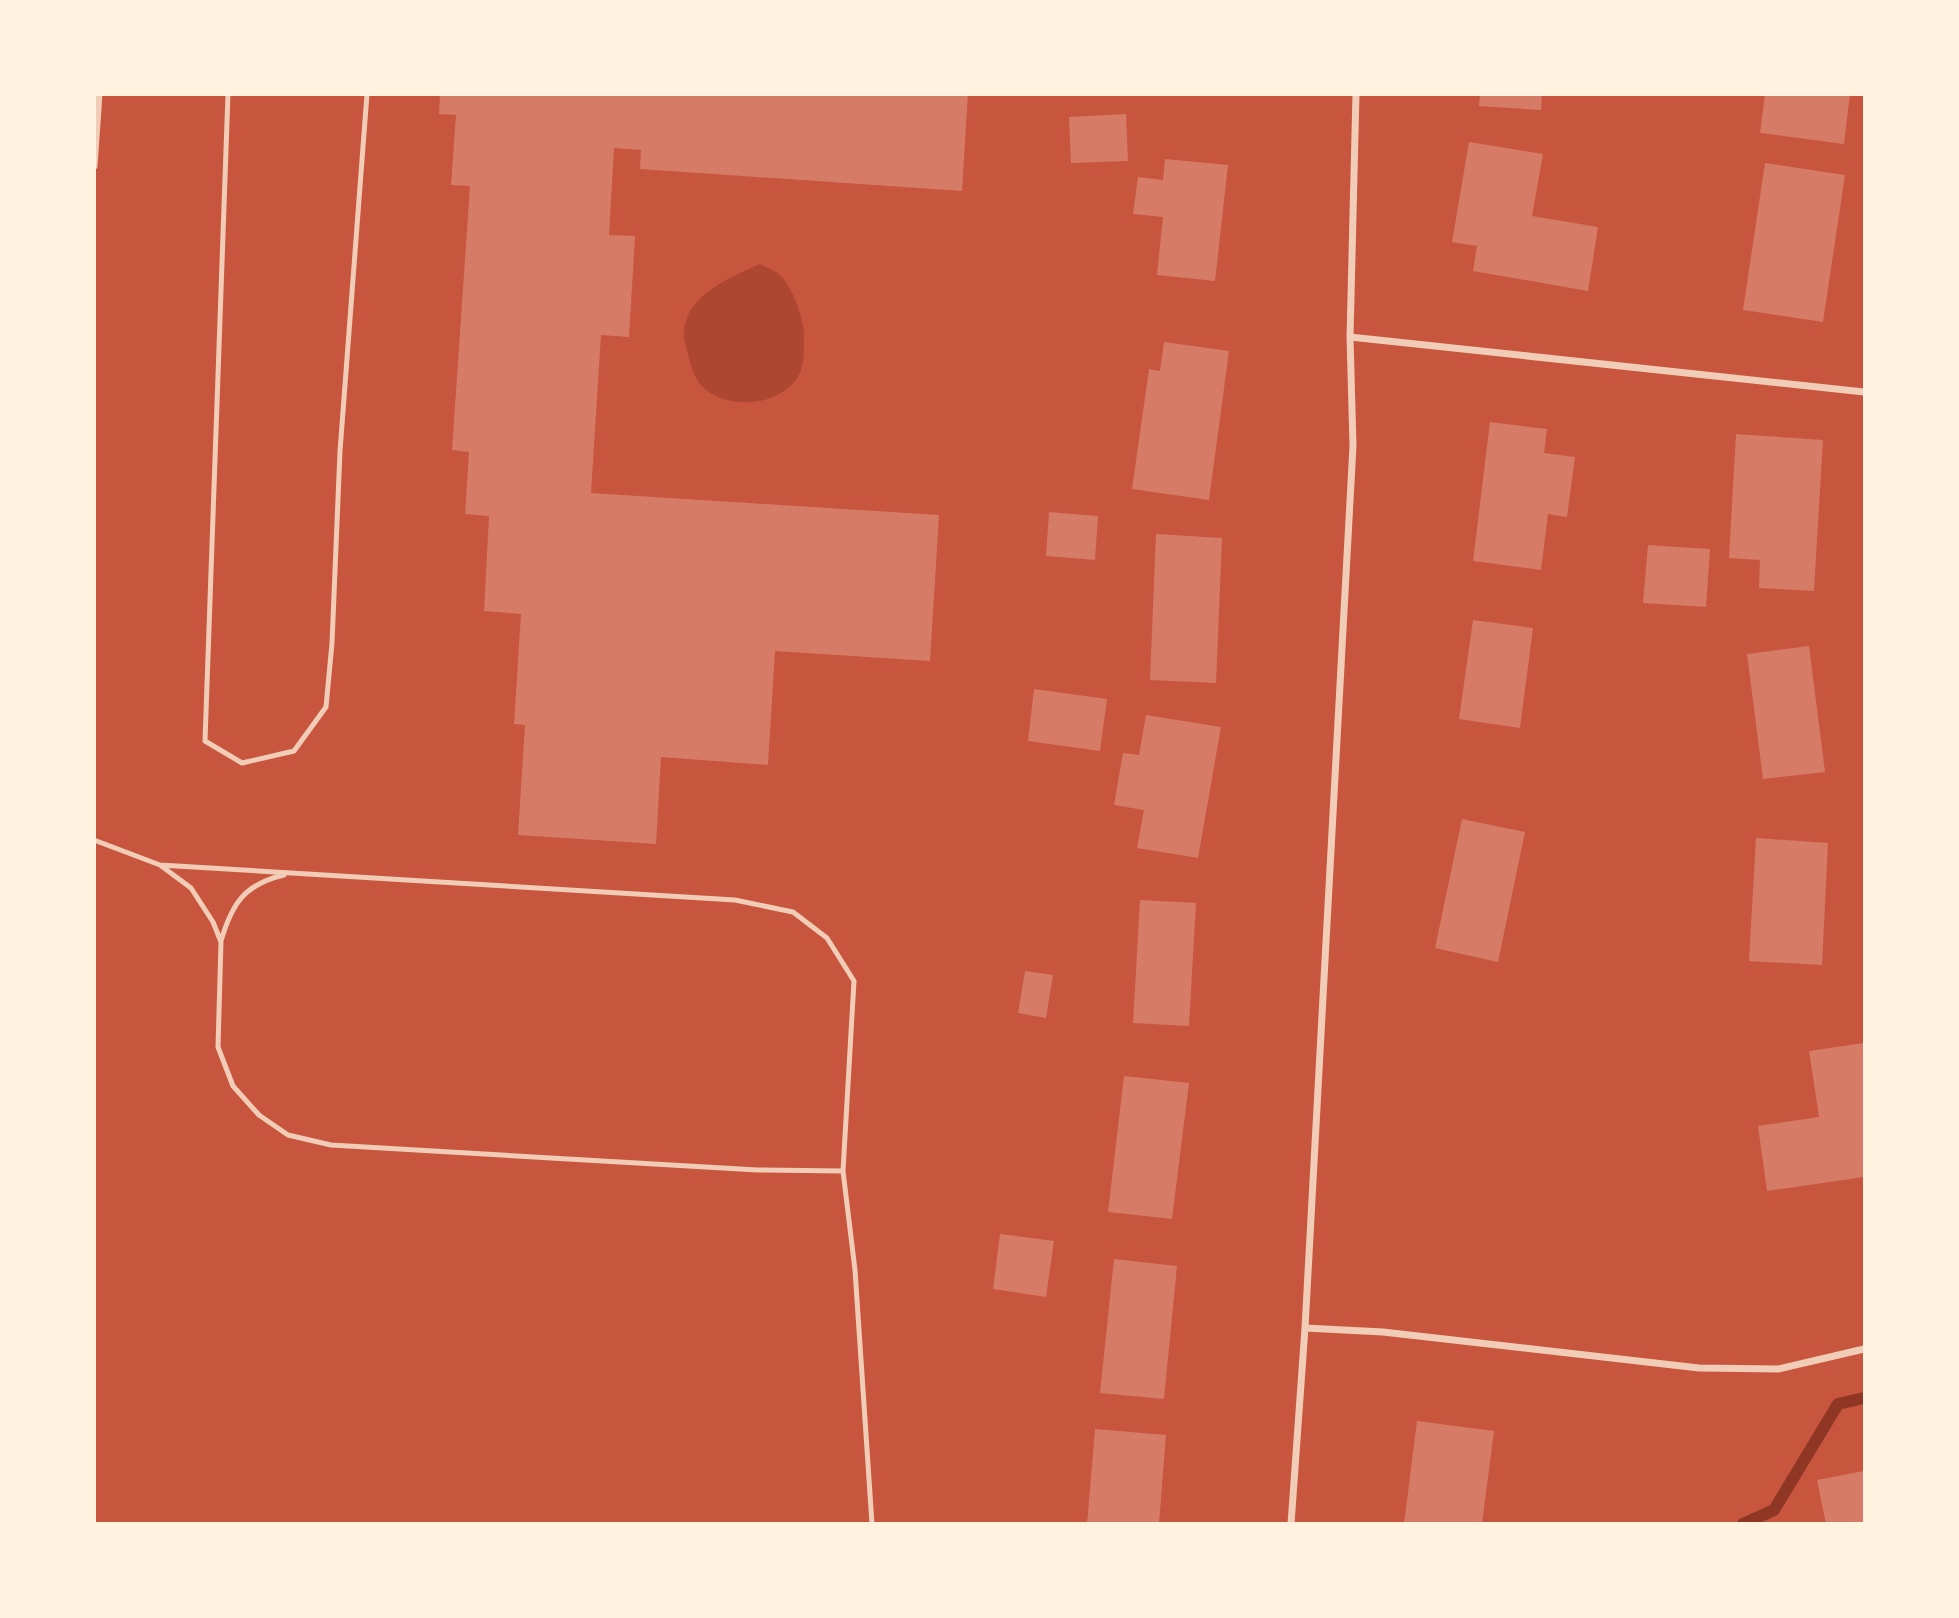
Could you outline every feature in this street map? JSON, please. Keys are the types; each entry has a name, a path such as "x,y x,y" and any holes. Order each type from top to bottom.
{"street":[{"path":"94,166 99,94"},
{"path":"1291,1524 1305,1328 1353,446 1350,337 1356,94"},
{"path":"1350,337 1864,392"},
{"path":"1305,1328 1383,1332 1699,1368 1778,1369 1864,1349"}],"lane":[{"path":"228,94 205,740 242,763 294,751 326,707 332,643 340,451 367,94"},
{"path":"94,840 160,865 191,888 213,922 221,942"},
{"path":"160,865 735,900 793,912 827,937 854,981 843,1171 855,1270 872,1524"},
{"path":"290,873 259,881 241,897 226,922 221,942 218,1047 233,1086 259,1115 288,1135 331,1145 757,1171 843,1171"}],"shaded area":[{"path":"760,264 779,274 796,302 804,333 801,370 791,386 766,399 737,402 723,399 710,393 694,374 684,338 686,320 692,308 712,289"}],"building":[{"path":"440,94 968,94 962,191 640,169 641,150 614,148 609,235 635,236 629,337 601,335 591,493 939,515 930,661 775,651 768,765 661,757 656,844 518,835 525,725 514,724 521,614 484,611 489,516 465,514 469,452 452,450 470,186 451,185 456,115 439,114"},
{"path":"1480,94 1542,94 1541,110 1479,106"},
{"path":"1765,94 1850,94 1844,144 1760,133"},
{"path":"1126,114 1128,161 1071,163 1069,117"},
{"path":"1469,142 1543,154 1532,216 1598,227 1588,291 1473,271 1477,246 1452,242"},
{"path":"1165,159 1228,165 1215,281 1157,275 1163,217 1133,214 1138,177 1163,180"},
{"path":"1765,163 1845,175 1823,322 1743,310"},
{"path":"1164,342 1229,351 1209,500 1132,489 1149,369 1160,371"},
{"path":"1490,422 1547,429 1544,453 1575,457 1567,517 1548,514 1541,570 1473,561"},
{"path":"1736,434 1823,440 1814,591 1759,588 1760,560 1729,558"},
{"path":"1049,512 1098,516 1095,560 1046,556"},
{"path":"1156,534 1222,538 1216,683 1150,680"},
{"path":"1648,545 1710,549 1706,607 1643,603"},
{"path":"1473,620 1533,628 1520,728 1459,719"},
{"path":"1809,646 1825,772 1763,779 1747,654"},
{"path":"1034,689 1107,699 1100,751 1028,741"},
{"path":"1146,715 1221,727 1198,858 1137,848 1144,810 1114,805 1123,753 1139,755"},
{"path":"1462,819 1525,832 1498,962 1435,948"},
{"path":"1756,838 1828,843 1822,965 1749,961"},
{"path":"1140,900 1196,903 1189,1026 1133,1023"},
{"path":"1025,971 1053,975 1046,1018 1018,1013"},
{"path":"1864,1043 1864,1177 1767,1191 1758,1126 1819,1117 1809,1051"},
{"path":"1124,1076 1189,1083 1172,1219 1108,1212"},
{"path":"1000,1234 1054,1241 1046,1297 993,1289"},
{"path":"1114,1259 1177,1266 1164,1399 1100,1393"},
{"path":"1417,1421 1494,1431 1482,1524 1404,1524"},
{"path":"1095,1429 1166,1435 1159,1524 1087,1524"},
{"path":"1864,1471 1864,1524 1826,1524 1817,1480"}],"waterway":[{"path":"1743,1524 1774,1510 1838,1404 1864,1398"}]}
